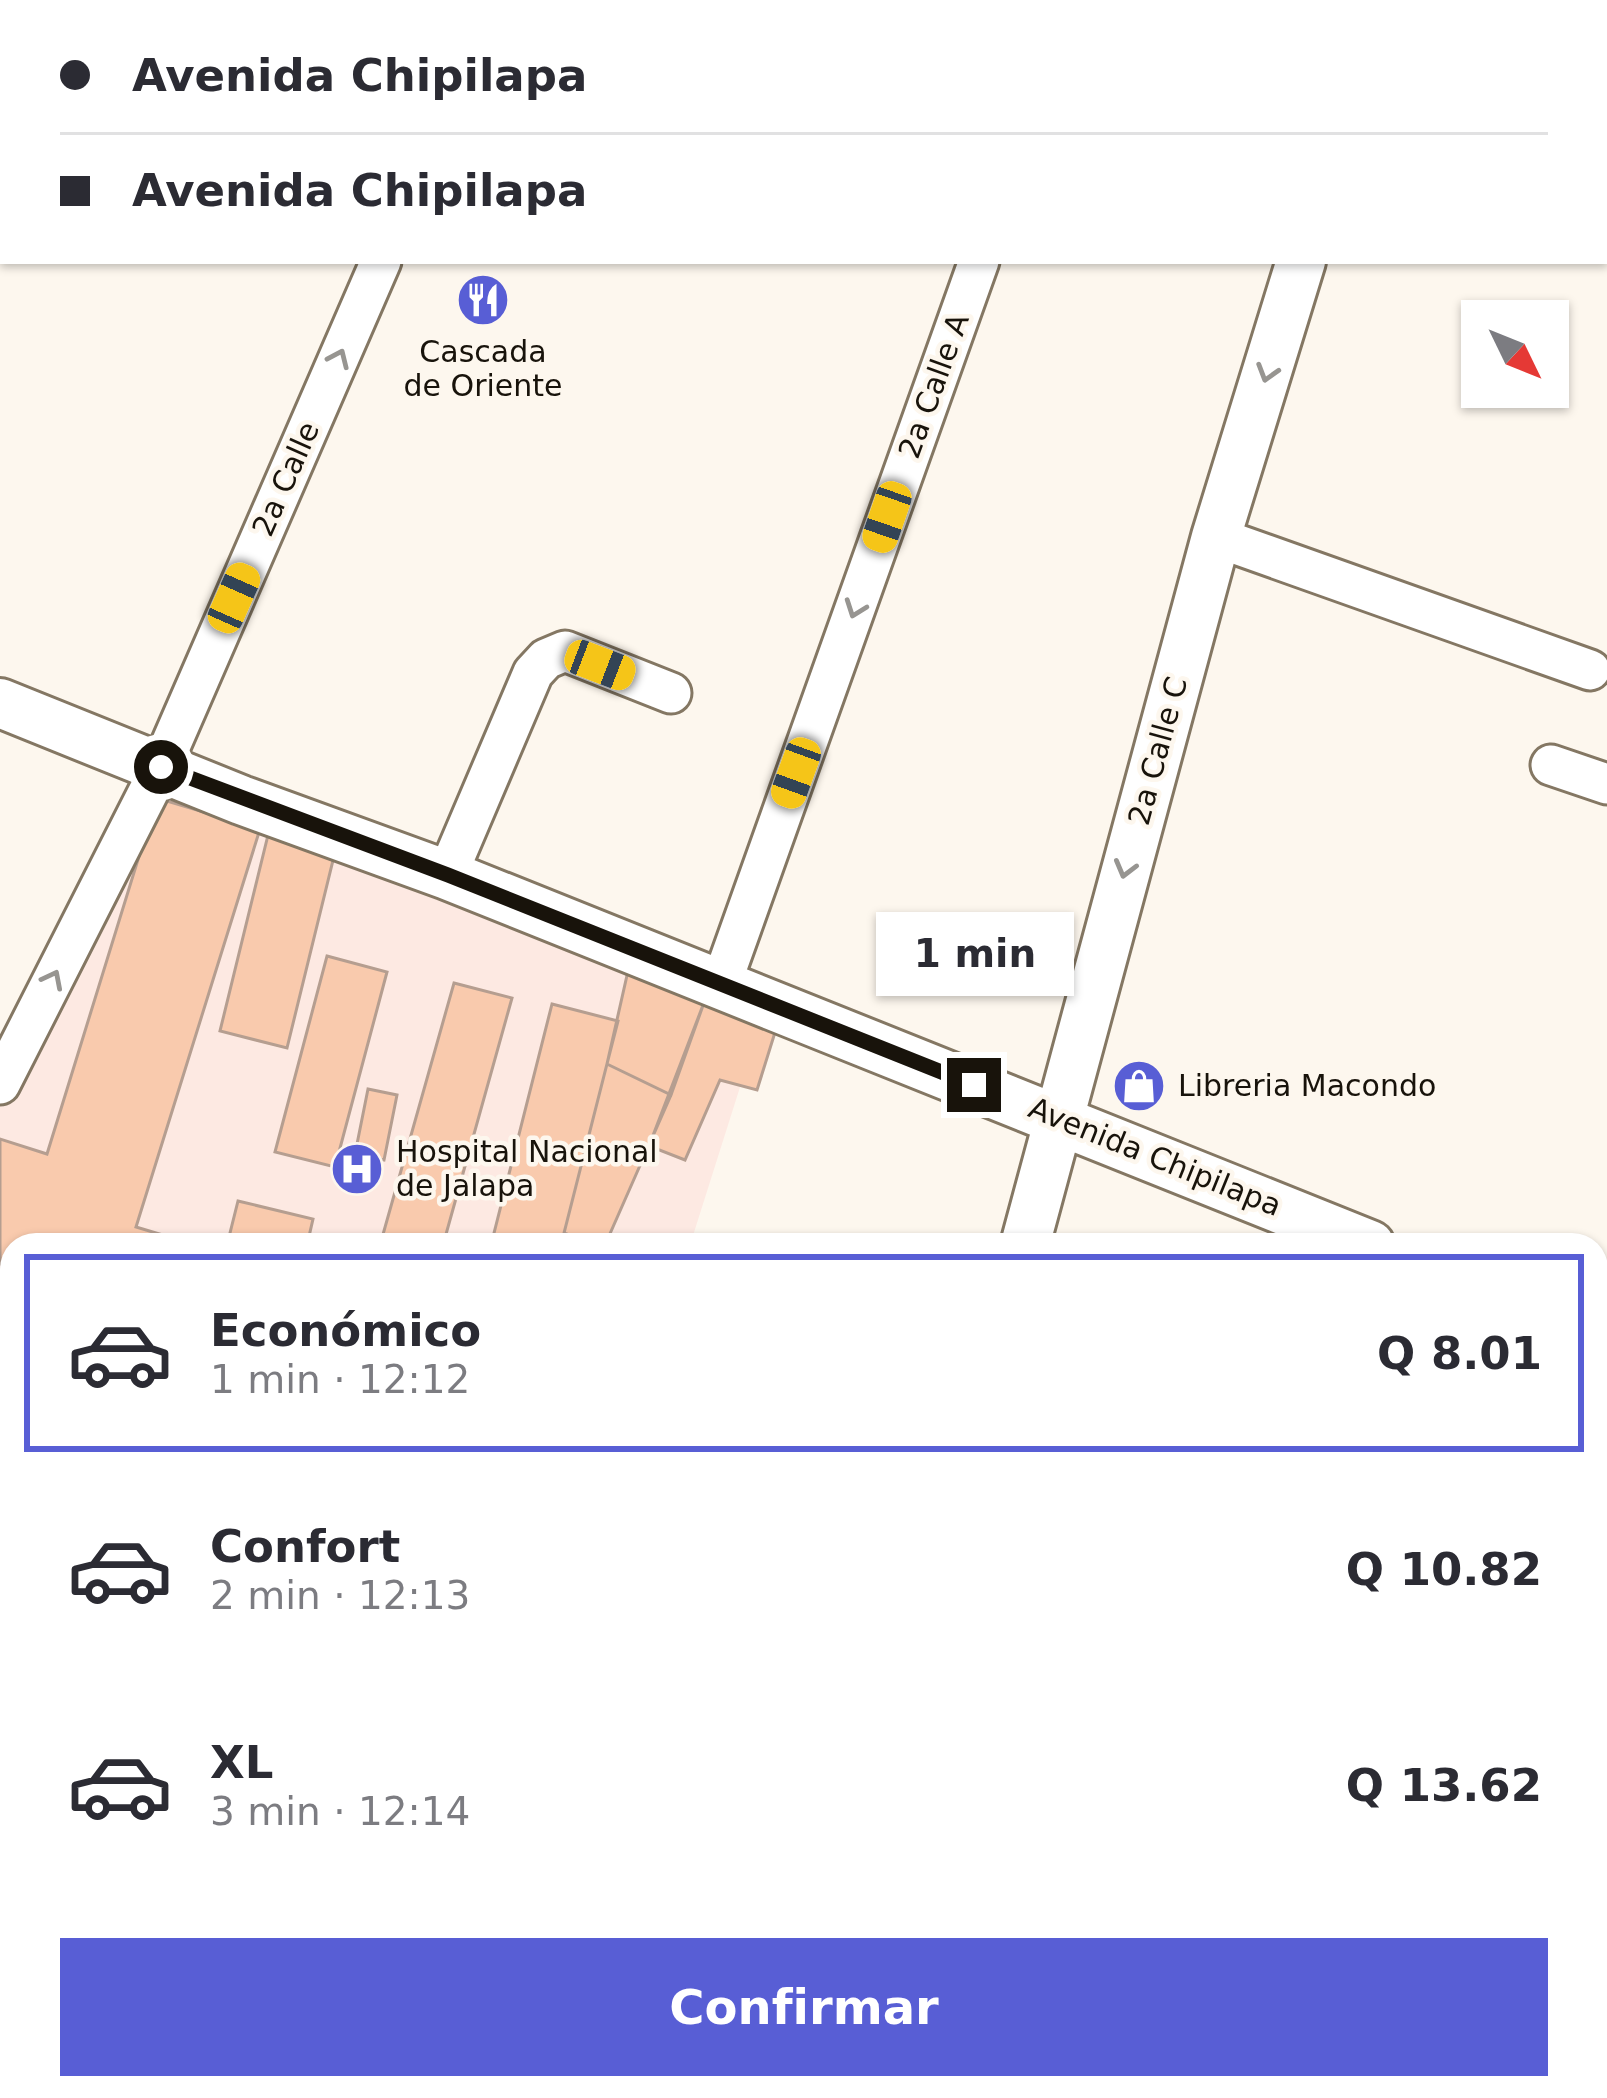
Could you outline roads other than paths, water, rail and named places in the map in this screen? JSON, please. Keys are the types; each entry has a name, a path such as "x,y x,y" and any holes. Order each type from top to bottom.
{"main road":[{"name":"2a Calle C","path":"1028,1233 1216,537 1300,264"},
{"name":"Avenida Chipilapa","path":"0,703 448,875 1341,1233"}],"street":[{"name":"2a Calle","path":"0,1084 161,767 380,264"},
{"name":"2a Calle A","path":"720,987 978,264"},
{"path":"1216,537 1590,670"},
{"path":"448,875 533,673 546,659 565,651 670,693"},
{"path":"1551,765 1607,784"}],"place":[{"name":"Cascada de Oriente","path":"483,300"},
{"name":"Libreria Macondo","path":"1139,1086"},
{"name":"Hospital Nacional de Jalapa","path":"357,1169"}]}
